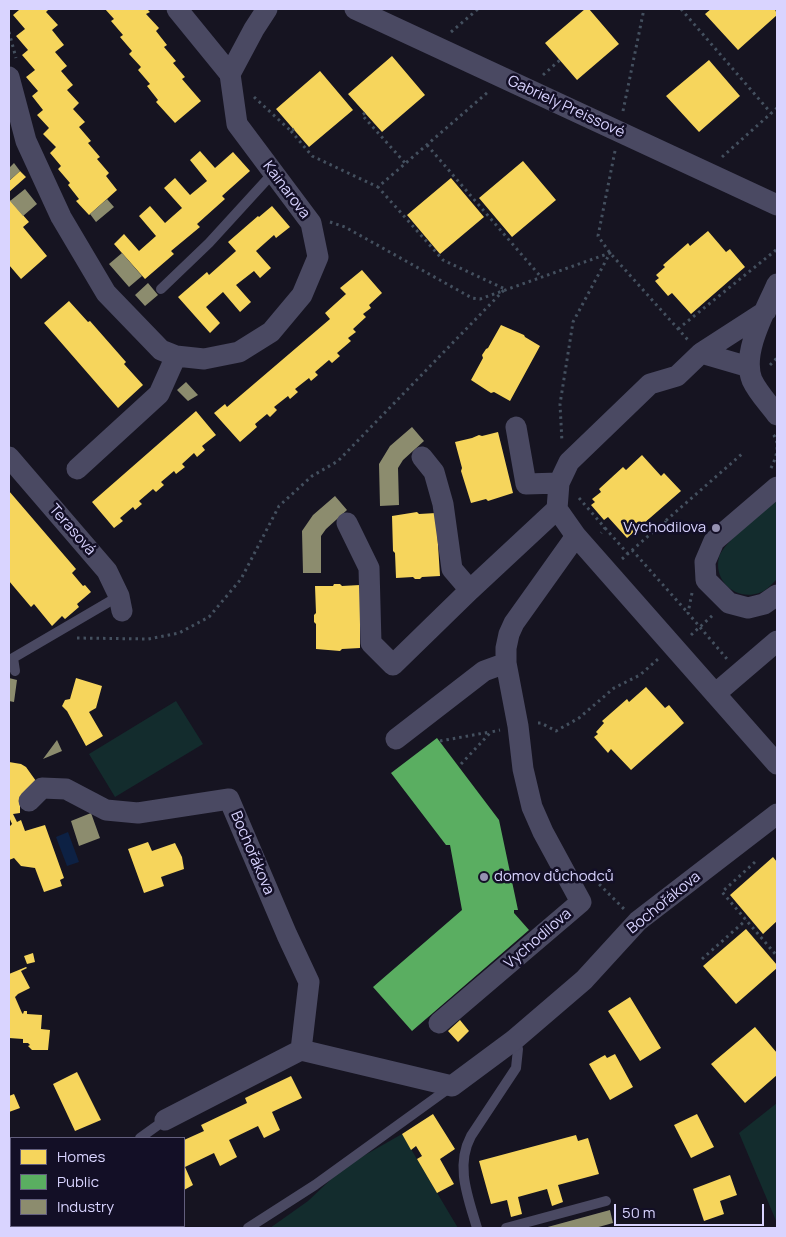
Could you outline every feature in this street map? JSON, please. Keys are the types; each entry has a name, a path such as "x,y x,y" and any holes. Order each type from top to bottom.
{"street":[{"path":"177,9 230,74 266,9"},
{"name":"Gabriely Preissové","path":"355,9 777,206"},
{"name":"Kainarova","path":"9,77 26,141 61,217 106,293 161,350 176,356 204,358 238,352 271,332 302,295 318,258 311,223 237,124 230,74"},
{"path":"774,423 762,396 752,380 749,367 751,348 777,284"},
{"path":"347,523 370,568 371,643 393,665 557,509 567,489 570,462 650,384 677,376 701,353 766,310"},
{"path":"701,353 749,367"},
{"path":"77,469 160,394 176,356"},
{"path":"516,427 526,484 567,489"},
{"name":"Terasová","path":"9,457 107,571 121,603"},
{"path":"422,457 434,472 441,496 452,569 470,590"},
{"path":"774,478 714,541 705,562 706,580 729,603 748,608 764,604 777,595"},
{"path":"557,509 582,542 777,764"},
{"name":"Vychodilova","path":"439,1023 581,902 543,832 532,807 523,769 518,726 506,663 506,648 514,623 582,542"},
{"path":"715,694 777,641"},
{"path":"396,739 484,671 506,663"},
{"name":"Bochořákova","path":"29,801 42,788 66,789 106,810 138,813 229,799 309,982 301,1050"},
{"name":"Bochořákova","path":"452,1086 514,1040 584,980 638,921 777,814"},
{"path":"165,1120 301,1050 452,1086"}],"lane":[{"path":"161,289 209,243 273,173"},
{"path":"15,671 13,658 121,603"},
{"path":"477,1228 466,1189 463,1169 465,1147 470,1136 516,1068 518,1049 514,1040"},
{"path":"248,1228 314,1185 452,1086"},
{"path":"141,1137 165,1120"},
{"path":"506,1228 606,1201"}],"path":[{"path":"445,38 478,9"},
{"path":"644,9 598,236 610,253 701,353"},
{"path":"684,10 772,113"},
{"path":"554,65 560,60"},
{"path":"378,188 505,78"},
{"path":"251,94 292,130 312,156 378,188 443,260 505,289"},
{"path":"721,158 777,108"},
{"path":"365,113 362,115 406,164"},
{"path":"428,146 541,276"},
{"path":"311,223 326,220 345,227 472,298 480,299 610,253"},
{"path":"678,329 776,250 777,246"},
{"path":"570,462 562,454 560,404 573,322 610,253"},
{"path":"44,641 85,638 148,639 180,633 209,617 241,579 279,506 312,476 338,461 505,289"},
{"path":"774,423 777,457 774,478"},
{"path":"608,572 743,452"},
{"path":"567,489 628,554"},
{"path":"664,522 704,534"},
{"path":"582,542 605,528"},
{"path":"632,550 688,614"},
{"path":"541,723 556,731 579,718 614,688 640,675 674,645 684,641 720,609"},
{"path":"440,741 490,732"},
{"path":"461,764 483,741"},
{"path":"755,862 722,892 777,956"},
{"path":"587,869 598,883 626,910"},
{"path":"702,959 746,920"}],"green space":[{"path":"777,501 777,579 759,593 742,594 728,587 723,581 719,574 719,557 736,535"},
{"path":"176,701 203,744 115,797 89,754"},
{"path":"777,1103 777,1223 739,1133"},
{"path":"402,1134 458,1228 270,1228 308,1201 344,1167"}],"water":[{"path":"68,832 79,862 67,866 56,837"}],"building: Homes":[{"path":"18,9 49,9 46,12 58,25 52,30 64,45 55,52 67,66 61,71 73,85 67,90 79,103 73,109 85,122 79,127 91,141 88,143 100,157 97,159 109,173 106,176 117,190 89,215 76,201 79,199 68,185 70,183 58,169 61,166 50,153 56,147 43,134 49,128 37,115 43,110 32,96 38,91 26,77 35,70 22,55 28,50 16,36 25,29 13,15"},
{"path":"105,9 147,9 150,12 146,14 159,28 156,31 167,45 164,47 176,61 173,63 185,77 182,79 201,101 175,123 156,102 158,100 147,86 150,84 138,70 141,67 129,54 132,51 120,37 123,35 111,21 114,19"},
{"path":"585,9 589,9 619,44 577,80 545,43"},
{"path":"711,9 775,9 777,15 738,50 705,14"},
{"path":"392,56 425,95 382,132 348,94"},
{"path":"709,60 740,96 699,132 666,96"},
{"path":"320,71 353,110 309,147 276,109"},
{"path":"200,151 215,168 233,152 250,171 222,196 225,199 197,224 200,227 171,251 174,254 145,279 114,244 124,234 139,251 156,236 139,216 150,206 165,223 182,208 164,188 175,178 190,195 207,181 190,160"},
{"path":"523,161 556,200 512,237 479,198"},
{"path":"20,171 26,177 9,192 9,181"},
{"path":"451,178 484,217 440,254 407,215"},
{"path":"9,199 29,222 23,227 47,256 21,279 9,265"},
{"path":"272,206 290,227 276,238 274,235 256,251 271,268 260,278 254,271 236,285 251,302 240,312 223,292 206,307 220,323 210,333 178,297 207,272 209,275 236,251 228,242"},
{"path":"708,231 726,252 730,249 745,267 691,314 672,293 668,296 655,281 659,278 656,275 665,267 663,265 688,243 690,246"},
{"path":"362,270 382,293 369,305 371,308 363,314 366,317 353,329 356,332 348,338 351,341 337,353 340,356 332,363 329,360 315,372 318,375 311,381 309,378 295,389 298,392 290,399 288,396 274,407 277,410 270,417 267,414 255,424 257,427 240,442 214,413 225,404 227,407 330,319 325,313 346,294 340,288"},
{"path":"69,301 88,322 90,321 126,362 124,364 143,385 118,408 44,323"},
{"path":"501,325 524,335 540,346 510,401 494,392 491,393 471,380 483,358 482,355"},
{"path":"196,411 216,435 202,446 205,450 197,457 194,453 182,464 185,467 176,474 174,471 161,482 164,485 156,492 153,489 139,501 142,504 135,510 133,507 120,518 123,521 114,528 92,502"},
{"path":"498,432 513,493 488,501 486,499 471,503 461,471 462,468 455,442"},
{"path":"642,455 661,476 664,473 681,491 627,538 608,517 604,520 591,505 595,502 592,499 601,492 599,489 623,467 626,470"},
{"path":"9,491 76,569 72,573 91,592 77,604 79,607 65,619 62,616 52,626 34,604 31,607 9,581"},
{"path":"417,512 419,514 436,513 440,576 422,577 420,579 413,577 396,578 392,516"},
{"path":"334,584 342,586 360,585 360,648 342,649 340,651 316,649 316,624 314,622 314,615 316,613 315,586 333,586"},
{"path":"76,678 102,686 96,708 89,712 103,736 86,746 67,711 62,706 65,700 70,699"},
{"path":"646,687 665,708 669,705 684,723 631,770 611,749 608,753 594,737 598,734 596,732 604,723 602,721 627,699 629,702"},
{"path":"9,762 26,767 36,781 20,804 20,813 13,814 17,822 21,820 25,831 45,825 64,878 60,880 62,886 44,892 35,868 21,866 14,858 9,860 9,827 12,824 9,817"},
{"path":"148,842 152,851 175,843 182,857 184,869 161,877 164,886 144,893 128,849"},
{"path":"773,857 777,862 777,921 763,934 730,895"},
{"path":"746,929 777,965 777,968 736,1004 703,966"},
{"path":"33,953 35,962 27,964 24,956"},
{"path":"26,967 21,971 30,988 15,997 23,1014 24,1011 27,1011 27,1014 42,1015 41,1029 50,1030 48,1050 32,1050 28,1043 23,1043 23,1039 9,1038 9,974"},
{"path":"630,997 661,1048 640,1061 608,1011"},
{"path":"460,1020 469,1031 458,1042 448,1031"},
{"path":"755,1027 777,1053 777,1075 745,1103 711,1064"},
{"path":"615,1054 633,1087 610,1100 589,1064 605,1055 607,1058"},
{"path":"77,1072 101,1120 75,1131 53,1084"},
{"path":"291,1076 302,1098 272,1112 280,1130 264,1138 258,1126 229,1140 237,1157 220,1166 214,1153 185,1167 185,1140 204,1131 201,1125 247,1103 245,1098"},
{"path":"14,1094 20,1108 9,1112 9,1096"},
{"path":"433,1114 455,1149 440,1159 454,1184 437,1193 417,1159 422,1156 416,1146 411,1150 402,1134"},
{"path":"697,1114 714,1147 691,1158 674,1125"},
{"path":"576,1135 578,1141 588,1138 599,1174 558,1185 563,1202 552,1206 547,1189 518,1197 522,1214 511,1217 507,1200 491,1204 479,1161"},
{"path":"185,1167 193,1185 185,1189"},
{"path":"730,1175 737,1195 720,1201 724,1214 704,1221 693,1189"}],"building: Public":[{"name":"domov důchodců","path":"437,738 499,820 518,910 514,910 514,913 529,930 412,1031 373,987 462,910 450,845 446,845 391,773"}],"building: Industry":[{"path":"14,163 20,171 9,181 9,168"},
{"path":"25,189 37,204 23,216 10,201"},
{"path":"107,199 114,207 96,222 90,214"},
{"path":"122,253 142,276 129,287 109,264"},
{"path":"148,283 158,295 145,306 135,295"},
{"path":"186,382 198,395 188,401 177,390"},
{"path":"412,427 424,441 403,460 398,468 399,505 380,506 379,464 390,446"},
{"path":"335,496 347,510 321,536 321,573 303,573 302,531 313,515"},
{"path":"9,678 17,680 14,702 9,701"},
{"path":"57,740 62,751 43,759"},
{"path":"91,813 100,838 79,846 71,821"},
{"path":"610,1210 613,1223 595,1228 544,1228"}],"place":[{"name":"Vychodilova","path":"716,528"},
{"name":"domov důchodců","path":"484,877"}]}
